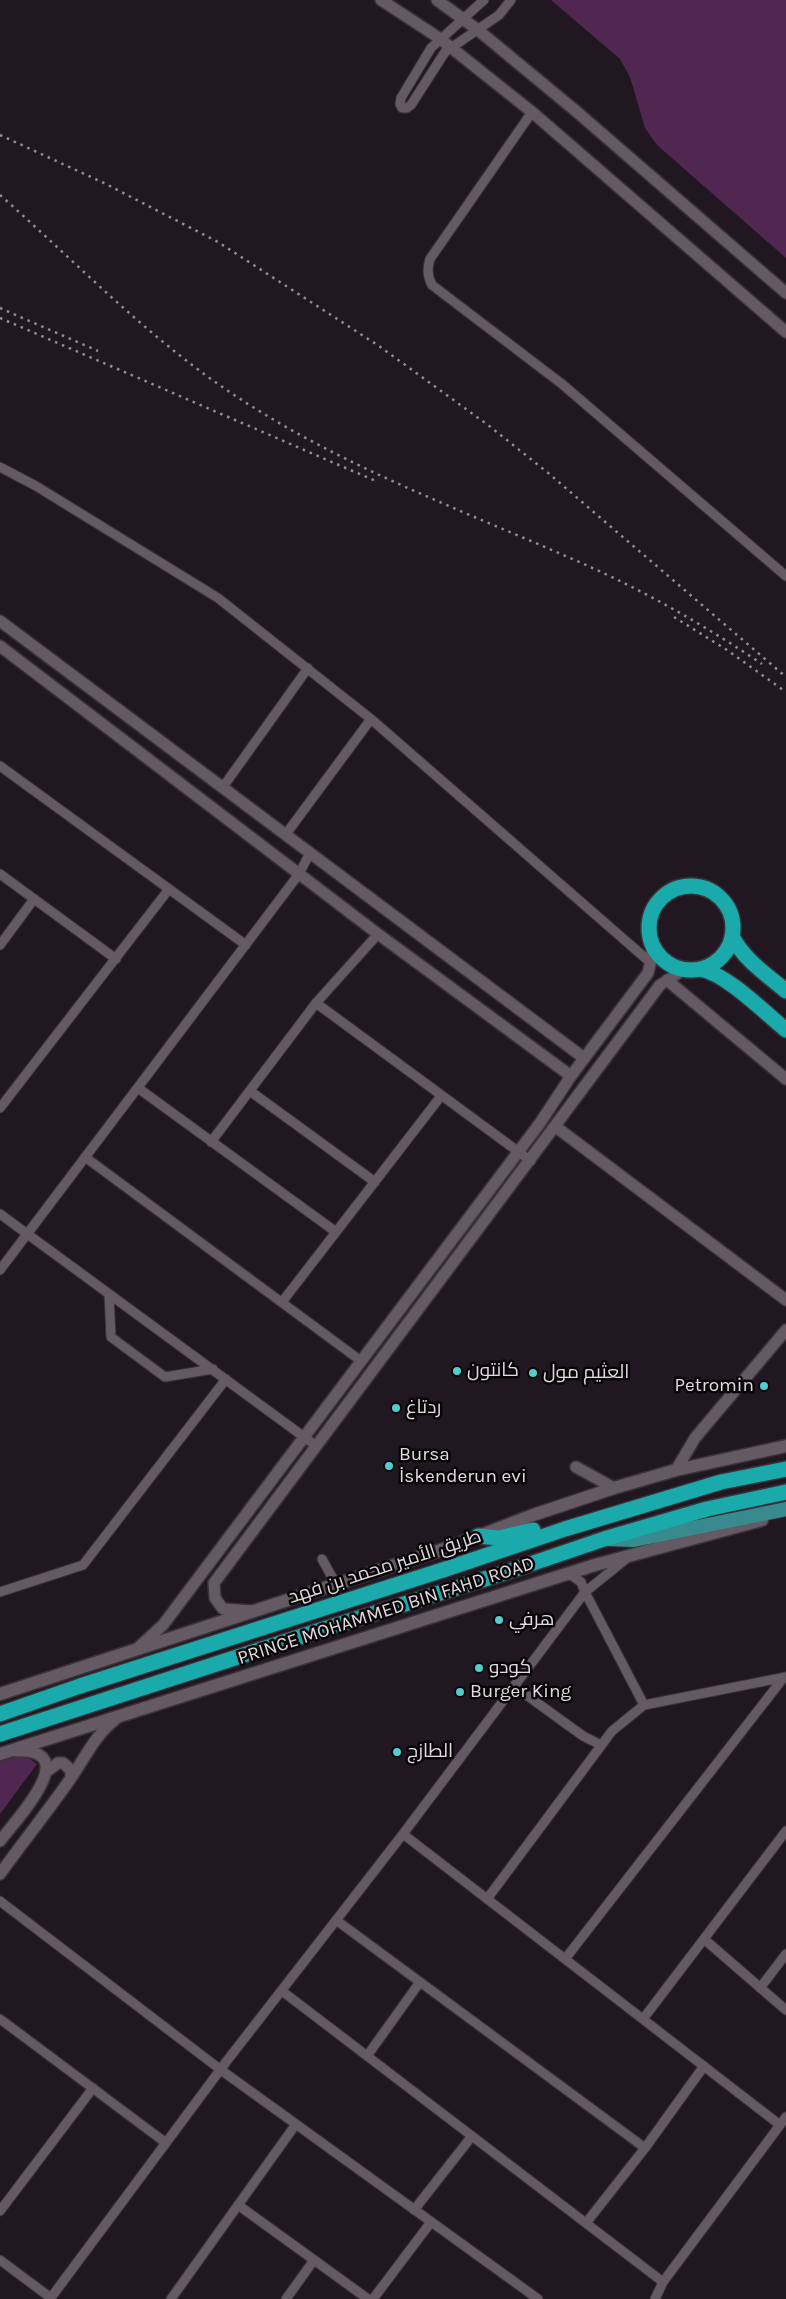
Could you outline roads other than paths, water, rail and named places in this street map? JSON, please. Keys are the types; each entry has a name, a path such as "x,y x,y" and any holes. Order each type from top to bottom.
{"highway":[{"path":"700,970 721,958 726,951 732,936 732,919 726,904 714,892 690,886 674,889 655,905 649,929 652,945 656,952 668,964 683,970 711,971 723,978 786,1030"},
{"path":"732,936 749,959 786,991"},
{"name":"طريق الأمير محمد بن فهد","path":"0,1714 80,1686 565,1529 721,1482 786,1469"},
{"path":"0,1734 504,1573 604,1539 707,1509 786,1492"},
{"path":"478,1536 499,1538 539,1529 565,1529"}],"main road":[{"path":"0,1694 336,1584 614,1488 676,1470 786,1446"},
{"path":"604,1539 634,1540 786,1509"},
{"name":"PRINCE MOHAMMED BIN FAHD ROAD","path":"5,1753 568,1574 786,1514"}],"street":[{"path":"381,0 439,38 532,112 786,332"},
{"path":"437,0 478,30 786,293"},
{"path":"484,0 439,38 431,48 401,98 400,104 402,108 411,105 440,57 451,47 499,15 511,0"},
{"path":"532,112 430,259 428,266 429,279 432,285 562,384 786,576"},
{"path":"0,467 36,486 218,598 371,719 651,963"},
{"path":"0,621 584,1058"},
{"path":"0,646 378,934 571,1076"},
{"path":"223,787 308,668"},
{"path":"286,834 371,719"},
{"path":"0,766 246,945"},
{"path":"0,1270 299,874 310,853"},
{"path":"0,874 116,959"},
{"path":"0,1108 3,1098 116,959 169,889"},
{"path":"0,945 34,899"},
{"path":"211,1142 316,1003 378,934"},
{"path":"139,1647 163,1625 519,1151 571,1076 648,972 651,963 652,945"},
{"path":"252,1611 223,1609 215,1598 214,1583 315,1445 531,1161 660,985 683,970"},
{"path":"667,980 786,1078"},
{"path":"316,1003 531,1161"},
{"path":"138,1088 336,1232"},
{"path":"250,1090 374,1182"},
{"path":"282,1302 441,1096"},
{"path":"556,1127 786,1300"},
{"path":"85,1157 361,1361"},
{"path":"0,1214 315,1445"},
{"path":"109,1294 111,1337 165,1377 213,1370"},
{"path":"676,1470 695,1438 786,1330"},
{"path":"0,1592 83,1565 226,1379"},
{"path":"576,1466 614,1488"},
{"path":"0,2260 51,2299 221,2070 403,1834 585,1592 632,1555"},
{"path":"322,1558 336,1584"},
{"path":"568,1574 581,1582 644,1705"},
{"path":"487,1899 612,1731 644,1705 785,1677"},
{"path":"565,1958 785,1677"},
{"path":"514,1686 583,1736 601,1745"},
{"path":"0,1874 71,1777 94,1740 104,1728 122,1715"},
{"path":"0,1841 42,1787 46,1772 45,1761 39,1753 29,1750 5,1753"},
{"path":"46,1772 58,1763 63,1763 71,1770 71,1777"},
{"path":"643,2019 786,1831"},
{"path":"403,1834 704,2066 783,2121 663,2282 655,2299"},
{"path":"0,1901 221,2070 538,2299"},
{"path":"336,1920 645,2148"},
{"path":"704,1939 786,2010"},
{"path":"760,1988 786,1954"},
{"path":"367,2056 420,1982"},
{"path":"282,1991 663,2282"},
{"path":"0,2019 166,2143"},
{"path":"586,2223 645,2148 704,2066"},
{"path":"0,2211 93,2088"},
{"path":"171,2299 296,2124"},
{"path":"414,2210 472,2136"},
{"path":"238,2205 368,2299"},
{"path":"373,2299 431,2222"},
{"path":"286,2299 314,2260"}],"railway":[{"path":"0,135 104,183 218,242 379,346 488,425 547,472 786,677"},
{"path":"0,195 157,337 225,389 261,412 342,457 384,477 619,580 682,614 762,664"},
{"path":"0,308 98,351"},
{"path":"0,318 378,482"},
{"path":"674,617 727,650 786,692"}],"place":[{"name":"كانتون","path":"457,1371"},
{"name":"العثيم مول","path":"533,1373"},
{"name":"Petromin","path":"764,1386"},
{"name":"ردتاغ","path":"396,1408"},
{"name":"Bursa İskenderun evi","path":"389,1466"},
{"name":"هرفي","path":"499,1620"},
{"name":"كودو","path":"479,1668"},
{"name":"Burger King","path":"460,1692"},
{"name":"الطازج","path":"397,1752"}]}
